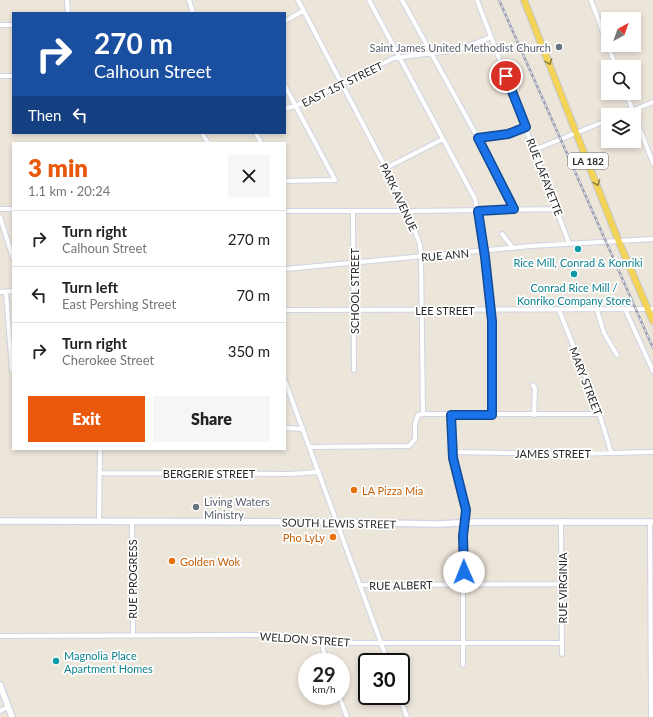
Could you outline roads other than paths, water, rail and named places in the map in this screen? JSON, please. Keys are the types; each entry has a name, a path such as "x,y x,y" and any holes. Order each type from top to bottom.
{"main road":[{"name":"LA 182","path":"524,0 619,242 650,309 653,321"},
{"name":"SOUTH LEWIS STREET","path":"0,521 438,524 560,521 652,522"},
{"path":"0,685 12,717"}],"street":[{"path":"67,0 68,12"},
{"path":"189,0 193,12"},
{"name":"PARK AVENUE","path":"298,0 386,168 407,212 420,245 423,414"},
{"path":"369,0 475,199 492,310 492,415"},
{"path":"402,0 478,138 514,209"},
{"name":"RUE LAFAYETTE","path":"477,0 569,243"},
{"path":"591,0 613,60"},
{"path":"286,20 303,11"},
{"path":"0,25 12,25"},
{"name":"EAST 1ST STREET","path":"286,109 296,106 399,56 431,54 457,50 491,37"},
{"path":"0,76 12,76"},
{"path":"286,88 335,180 286,180"},
{"path":"638,108 653,102"},
{"path":"534,150 601,123"},
{"path":"478,138 508,134 526,127"},
{"path":"641,131 653,162"},
{"path":"386,168 443,139"},
{"path":"0,209 12,209"},
{"path":"286,211 407,212 557,209"},
{"name":"SCHOOL STREET","path":"353,211 354,370"},
{"path":"0,217 12,255"},
{"path":"502,234 513,248"},
{"name":"RUE ANN","path":"286,269 569,243 619,242 653,239"},
{"path":"0,292 12,291"},
{"path":"6,292 12,370"},
{"name":"LEE STREET","path":"286,310 422,311 650,309"},
{"name":"MARY STREET","path":"559,310 599,414 611,452"},
{"path":"597,310 604,333 617,355"},
{"path":"625,310 653,371"},
{"path":"286,384 385,653"},
{"path":"533,384 535,389 534,415"},
{"path":"310,447 409,446 415,439 416,419 418,415 423,414 599,414"},
{"path":"451,415 452,452 466,510 463,665"},
{"path":"286,428 303,429"},
{"path":"99,521 100,450"},
{"name":"JAMES STREET","path":"452,452 566,454 653,452"},
{"name":"BERGERIE STREET","path":"100,473 289,474 318,472"},
{"name":"RUE VIRGINIA","path":"560,521 562,654"},
{"name":"RUE PROGRESS","path":"132,522 133,636"},
{"path":"651,717 652,522"},
{"name":"RUE ALBERT","path":"360,585 562,584"},
{"name":"WELDON STREET","path":"0,636 277,635 323,640 381,643 562,643"},
{"path":"323,640 324,653"},
{"path":"342,705 347,717"},
{"path":"402,705 407,717"},
{"path":"0,711 8,707"}],"railway":[{"path":"499,0 653,348"}],"place":[{"name":"Saint James United Methodist Church","path":"559,47"},
{"name":"Rice Mill, Conrad & Konriki","path":"578,249"},
{"name":"Conrad Rice Mill / Konriko Company Store","path":"574,274"},
{"name":"LA Pizza Mia","path":"354,490"},
{"name":"Living Waters Ministry","path":"196,507"},
{"name":"Pho LyLy","path":"333,537"},
{"name":"Golden Wok","path":"172,561"},
{"name":"Magnolia Place Apartment Homes","path":"56,661"}]}
